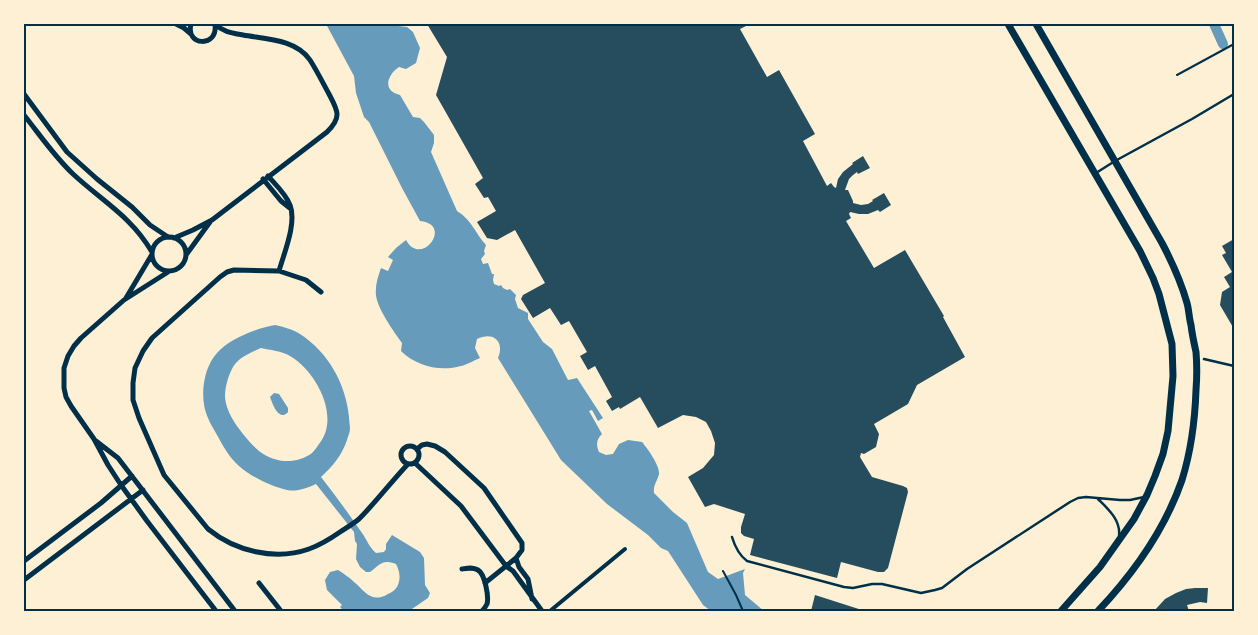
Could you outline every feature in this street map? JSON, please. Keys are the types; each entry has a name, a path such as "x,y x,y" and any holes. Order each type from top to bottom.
{"main road":[{"path":"1008,24 1140,252 1159,294 1172,344 1173,376 1168,431 1156,476 1147,495 1117,544 1088,581 1060,611"},
{"path":"1036,24 1162,243 1187,303 1196,352 1195,411 1182,480 1172,505 1138,564 1098,611"}],"street":[{"path":"176,24 184,28 194,39 201,42 226,32"},
{"path":"191,24 191,35"},
{"path":"212,38 215,32 214,24"},
{"path":"168,272 162,270 154,263 153,247 158,241 162,238 193,230 212,220 327,132 334,124 338,113 313,65 301,50 289,44 226,32 214,24"},
{"path":"24,94 67,152 132,207 150,225 179,240 184,245 186,255"},
{"path":"24,115 58,159 74,175 127,219 140,234 152,253"},
{"path":"266,177 289,203 292,216 291,228 279,271"},
{"path":"212,220 186,255 180,268 168,272 124,300 74,346 68,356 63,378 66,397 121,485 216,611"},
{"path":"124,300 152,253"},
{"path":"321,292 306,280 279,271 234,270 220,277 152,338 135,368 133,400 164,475 208,529 216,536 245,549 266,554 287,554 309,549 329,540 346,528 376,501 408,464 415,463"},
{"path":"94,439 118,458 235,611"},
{"path":"416,449 427,444 445,452 484,488 522,543 522,550 516,558 485,583"},
{"path":"408,464 401,457 402,450 408,446 414,447 419,455 415,463"},
{"path":"415,463 461,506 542,611"},
{"path":"24,561 132,476"},
{"path":"24,580 143,490"},
{"path":"550,611 625,549"},
{"path":"516,558 519,567 528,579 532,599"},
{"path":"462,569 477,569 481,572 485,583 487,603 482,611"},
{"path":"259,583 281,611"}],"lane":[{"path":"1095,174 1234,94"},
{"path":"1204,359 1234,366"},
{"path":"732,537 737,550 747,561 844,587 853,588 882,584 924,593 942,588 967,569 1078,498 1130,500 1147,495"},
{"path":"1098,499 1116,520 1119,531 1117,544"}],"path":[{"path":"1177,76 1234,44"},
{"path":"723,571 743,611"}],"water":[{"path":"326,24 381,24 407,27 413,32 420,48 416,63 406,69 399,67 395,70 389,78 389,86 394,93 400,95 413,117 420,118 434,135 431,152 457,211 470,223 486,245 485,254 481,259 483,264 488,263 492,274 494,274 494,284 501,285 507,290 510,289 516,295 515,299 518,308 528,313 528,319 543,342 552,349 568,380 577,378 603,418 598,421 592,410 589,411 602,434 597,443 599,452 606,455 613,454 619,444 628,440 642,442 659,471 654,493 687,523 708,572 718,579 745,569 743,573 745,595 764,611 711,611 703,605 668,551 661,548 648,535 607,504 561,460 498,358 500,347 496,339 488,336 477,339 475,348 480,358 466,365 453,368 437,368 421,364 401,351 402,343 379,306 376,284 381,268 388,271 393,260 388,257 396,248 406,240 412,247 419,249 426,247 434,236 434,229 430,224 420,221 369,122 364,117 356,93 354,76"},
{"path":"275,325 288,328 310,341 327,359 340,381 347,405 350,431 340,455 321,477 376,553 384,552 386,544 392,535 420,552 424,558 425,585 430,593 428,598 409,611 344,611 340,607 342,605 327,590 325,580 330,572 338,570 369,595 377,598 391,593 397,587 400,576 396,564 385,562 370,572 366,572 360,567 356,559 357,544 354,532 316,484 302,489 281,489 255,477 232,459 210,422 205,410 203,393 208,367 212,359 229,343 252,331","holes":["261,348 287,354 300,363 309,372 322,396 326,408 327,421 325,433 312,453 306,457 285,461 265,455 251,443 231,417 225,397 228,378 238,361"]},
{"path":"274,393 279,394 288,408 288,412 285,415 279,414 275,408 270,397"}],"building":[{"path":"427,24 745,24 746,26 740,29 767,77 779,70 815,134 803,141 827,186 831,183 836,188 838,179 843,172 863,156 870,168 853,175 849,179 845,190 848,190 853,203 868,204 884,193 891,205 880,212 878,210 868,214 859,214 850,212 851,218 846,221 874,268 905,250 944,316 965,357 917,385 908,404 874,424 879,434 876,447 864,454 861,453 860,457 872,477 903,486 907,488 908,492 888,568 884,572 841,562 837,578 750,555 754,539 741,533 745,514 714,504 705,507 688,477 703,468 714,455 715,443 706,422 696,417 683,415 658,428 640,397 620,409 619,407 612,411 606,401 612,397 595,366 588,370 580,356 587,352 569,321 561,325 550,308 533,318 521,299 523,295 545,283 515,230 497,240 487,238 477,222 496,211 488,197 484,198 475,184 483,178 436,95 447,57"},
{"path":"1234,239 1234,329 1220,305 1222,292 1230,287 1224,277 1232,272 1222,255 1226,253 1222,246"},
{"path":"1208,588 1207,603 1200,602 1187,605 1189,611 1178,611 1176,609 1174,611 1154,611 1165,599 1186,589"},
{"path":"815,595 865,611 811,611"}],"waterway":[{"path":"1214,24 1223,44"}]}
